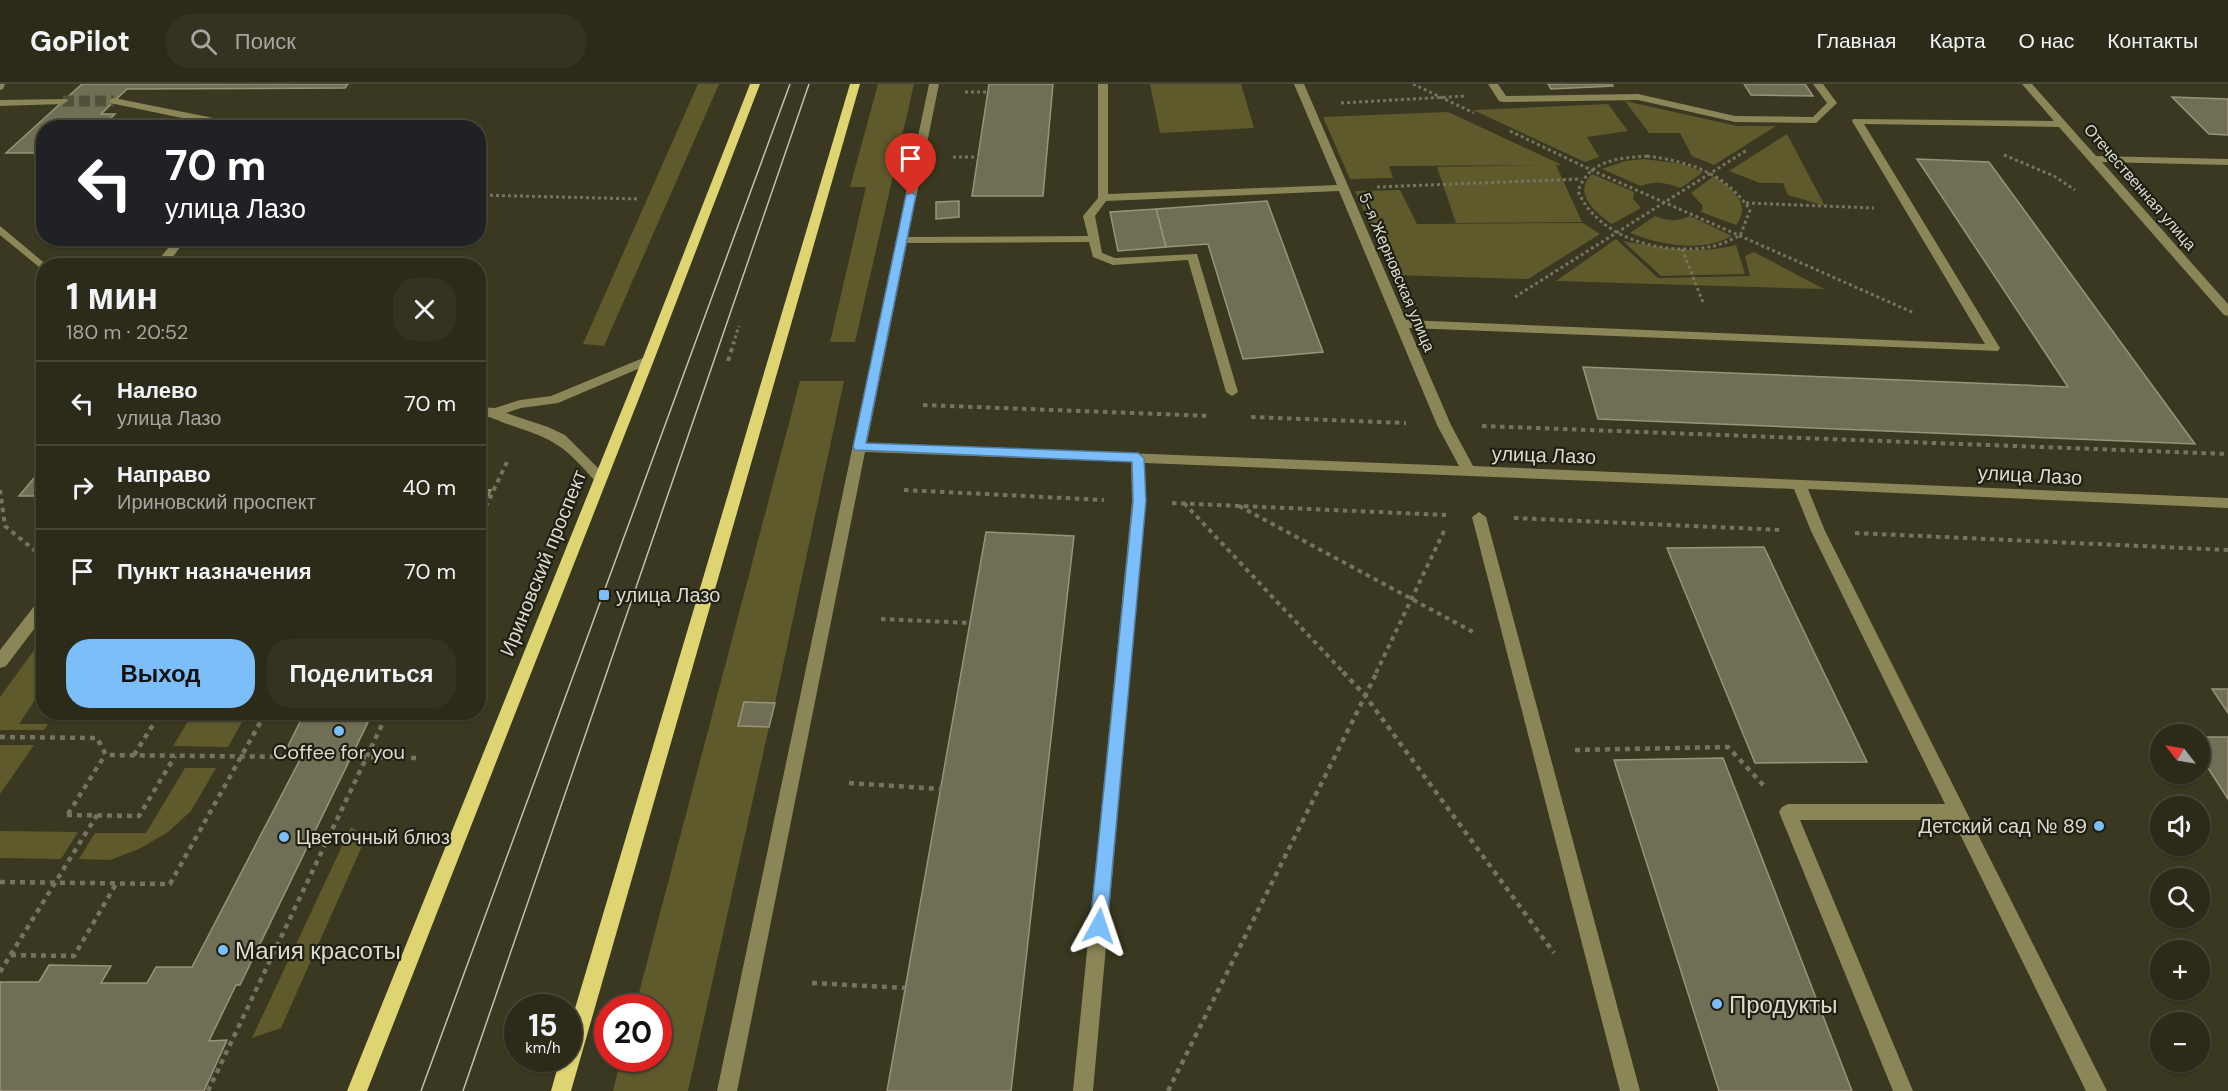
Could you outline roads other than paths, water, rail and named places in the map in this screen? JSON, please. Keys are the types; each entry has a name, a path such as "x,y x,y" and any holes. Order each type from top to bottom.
{"main road":[{"name":"Ириновский проспект","path":"357,1091 648,360 755,84"},
{"path":"561,1091 855,84"}],"street":[{"path":"727,1091 934,84"},
{"path":"1103,84 1103,198 1089,216 1097,255 1113,262 1193,256 1232,392"},
{"name":"5-я Жерновская улица","path":"1299,84 1444,424 1469,472"},
{"path":"1493,84 1503,99 1638,97 1735,119 1816,120 1832,103 1818,84"},
{"name":"Отечественная улица","path":"2027,84 2228,312"},
{"path":"0,103 63,101"},
{"path":"114,101 208,120"},
{"path":"1401,324 1994,348 1857,121 2062,124"},
{"path":"2093,159 2228,162"},
{"path":"1103,198 1343,188"},
{"path":"0,229 36,261"},
{"path":"902,240 1094,239"},
{"path":"166,258 176,246"},
{"path":"486,411 495,412 520,404 554,400 648,360"},
{"path":"495,412 509,422 543,430 561,438 600,478"},
{"name":"улица Лазо","path":"859,447 2228,503"},
{"path":"1083,1091 1139,501 1138,458"},
{"path":"1799,484 1818,531 2097,1091"},
{"path":"1479,517 1630,1091"},
{"path":"0,662 36,615"},
{"path":"1903,1091 1788,812 1958,812"}],"tunnel":[{"path":"63,101 114,101"}],"tram line":[{"path":"421,1091 790,84"},
{"path":"463,1091 809,84"}],"place":[{"name":"улица Лазо","path":"604,595"},
{"name":"Coffee for you","path":"339,731"},
{"name":"Детский сад № 89","path":"2099,826"},
{"name":"Цветочный блюз","path":"284,837"},
{"name":"Магия красоты","path":"223,950"},
{"name":"Продукты","path":"1717,1004"}]}
